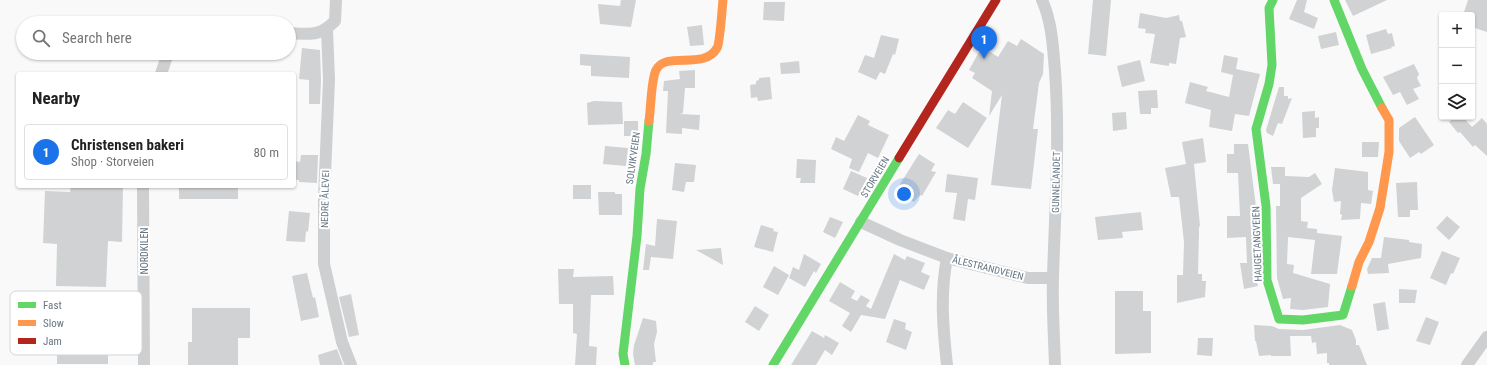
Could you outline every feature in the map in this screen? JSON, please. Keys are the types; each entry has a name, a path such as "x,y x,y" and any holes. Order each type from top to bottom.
{"street":[{"path":"296,34 316,34 327,29 335,21 336,0"},
{"name":"SOLVIKVEIEN","path":"625,365 624,354 626,314 637,236 640,189 646,154 654,76 658,67 664,63 696,60 705,58 713,53 717,48 723,0"},
{"name":"STORVEIEN","path":"773,365 996,0"},
{"name":"GUNNELANDET","path":"1042,0 1047,12 1053,42 1057,97 1056,189 1052,278 1055,365"},
{"name":"HAUGETANGVEIEN","path":"1273,0 1269,8 1272,65 1269,84 1256,129 1266,206 1267,280 1279,319 1303,320 1343,315 1350,295 1358,262 1369,242 1380,208 1389,152 1389,120 1362,69 1334,0"},
{"name":"NEDRE ÅLEVEI","path":"327,29 329,80 324,198 324,264 342,342 351,365"},
{"path":"163,72 166,60"},
{"name":"NORDKILEN","path":"143,188 144,365"},
{"name":"ÅLESTRANDVEIEN","path":"861,222 900,240 947,258 1028,278 1052,278"},
{"name":"ÅLESTRANDVEIEN","path":"946,365 943,276 947,258"},
{"path":"1467,365 1487,337"}],"building":[{"path":"621,0 636,0 631,27 600,24 598,4 620,6"},
{"path":"1093,0 1111,0 1106,56 1088,54"},
{"path":"1297,0 1307,0 1304,12 1318,18 1314,29 1289,19"},
{"path":"1345,0 1387,0 1353,16"},
{"path":"1468,0 1487,0 1487,32 1475,28 1475,12 1464,12"},
{"path":"764,2 785,2 784,21 763,20"},
{"path":"1140,13 1166,18 1179,15 1186,37 1180,38 1176,64 1169,63 1169,66 1150,63 1155,34 1145,33 1146,29 1138,28"},
{"path":"702,25 704,45 690,46 687,27"},
{"path":"1386,29 1388,34 1392,33 1395,46 1371,54 1366,35"},
{"path":"1336,32 1339,45 1321,49 1318,36"},
{"path":"881,35 899,39 895,55 893,54 885,74 880,72 876,80 858,72 865,55 874,58"},
{"path":"1021,39 1044,54 1043,74 1039,83 1033,129 1038,129 1031,189 991,185 1002,95 989,116 992,91 972,78 975,73 969,70 980,50 982,51 984,48 998,57 1008,41 1017,46"},
{"path":"302,48 320,50 320,104 309,104 309,80 299,79"},
{"path":"580,54 630,57 629,78 591,76 591,66 580,65"},
{"path":"1224,55 1238,58 1236,69 1260,74 1249,116 1235,114 1232,131 1209,127 1211,110 1185,103 1190,82 1208,87 1206,91 1229,97 1233,75 1221,72"},
{"path":"1140,60 1145,81 1122,87 1117,66"},
{"path":"799,61 800,73 781,74 780,63"},
{"path":"1414,64 1419,74 1417,78 1421,86 1413,89 1419,99 1407,105 1400,92 1393,95 1383,77"},
{"path":"695,70 695,88 685,88 683,113 680,114 700,115 699,130 682,128 682,134 666,133 668,91 663,91 664,81 680,79 679,71"},
{"path":"770,77 772,99 758,101 757,97 751,98 750,85 756,84 756,81 759,80 759,78"},
{"path":"1279,87 1284,87 1284,96 1288,96 1288,99 1292,98 1282,124 1278,123 1273,136 1267,133 1266,130"},
{"path":"1157,90 1158,108 1151,108 1151,114 1140,114 1138,91"},
{"path":"594,101 622,102 623,124 588,125 587,103"},
{"path":"963,102 987,118 968,148 936,128 948,110 955,114"},
{"path":"1315,111 1315,118 1319,117 1319,128 1316,128 1316,137 1303,138 1302,112"},
{"path":"1126,112 1127,129 1113,131 1112,113"},
{"path":"858,115 870,121 868,125 889,135 878,158 868,153 859,172 849,168 852,159 831,149 836,137 844,141"},
{"path":"1415,117 1434,145 1421,154 1419,152 1410,158 1399,141 1399,128"},
{"path":"1482,118 1487,124 1487,156 1475,145 1473,147 1449,122 1451,120 1466,120 1472,127"},
{"path":"624,121 638,121 638,136 624,136"},
{"path":"1203,138 1206,162 1194,164 1200,226 1198,274 1202,274 1202,281 1206,281 1205,297 1177,303 1177,275 1183,275 1184,242 1179,197 1171,197 1165,168 1186,164 1182,142"},
{"path":"1362,142 1379,142 1378,157 1362,157"},
{"path":"1234,144 1248,144 1256,207 1258,286 1244,289 1240,263 1247,263 1246,237 1227,238 1227,216 1240,216 1238,173 1227,173 1227,154 1234,154"},
{"path":"605,146 628,148 626,166 603,164"},
{"path":"919,154 935,164 931,171 936,172 922,196 920,195 914,202 895,192"},
{"path":"301,155 318,155 317,183 299,182 299,180 296,180 296,161 300,162"},
{"path":"797,159 816,160 815,183 800,183 801,178 796,178"},
{"path":"675,163 696,165 694,182 686,182 684,192 672,190"},
{"path":"1271,167 1285,167 1285,176 1309,177 1315,173 1322,184 1301,198 1301,221 1308,222 1307,228 1317,229 1317,233 1342,236 1337,274 1311,274 1315,240 1288,237 1287,264 1294,265 1293,273 1330,284 1328,307 1303,310 1290,309 1291,298 1283,299 1277,278 1276,206 1280,206 1280,184 1273,184"},
{"path":"1335,168 1368,172 1368,190 1373,191 1371,204 1361,203 1360,219 1341,220 1341,201 1334,202 1332,190"},
{"path":"851,171 867,178 858,196 843,189"},
{"path":"947,174 978,178 975,200 968,199 965,221 953,219 957,193 945,192"},
{"path":"1417,182 1418,210 1410,210 1410,217 1398,217 1396,183"},
{"path":"573,185 591,185 591,199 573,199"},
{"path":"71,188 123,188 122,242 108,241 106,287 56,286 57,244 43,243 45,191 70,192"},
{"path":"179,188 238,188 238,199 179,199"},
{"path":"598,192 615,192 615,194 622,194 622,215 599,215"},
{"path":"289,211 310,213 308,232 306,231 305,242 286,241"},
{"path":"1141,212 1143,230 1122,232 1123,238 1098,240 1095,217"},
{"path":"1447,216 1460,227 1449,240 1436,228"},
{"path":"830,217 843,222 835,238 823,232"},
{"path":"657,219 677,221 673,259 651,257 649,270 643,270 646,244 655,246"},
{"path":"761,225 774,229 773,231 778,232 773,252 754,247"},
{"path":"1384,237 1409,240 1409,242 1422,244 1421,258 1388,264 1389,273 1368,274 1367,269 1372,258 1381,258"},
{"path":"721,248 723,265 696,250"},
{"path":"1442,251 1460,258 1446,285 1430,278"},
{"path":"804,254 821,264 816,273 814,271 805,287 789,278 793,267 799,270"},
{"path":"894,254 905,260 907,256 925,263 921,272 930,276 924,290 900,280 885,319 861,315 851,332 842,326 850,313 829,301 840,282 855,291 851,298 857,301 861,295 870,300 866,306 871,309"},
{"path":"774,266 789,275 778,295 763,287"},
{"path":"558,269 574,269 573,277 613,276 614,295 591,295 589,346 597,347 596,365 575,365 577,334 573,333 573,304 559,304"},
{"path":"307,273 313,298 315,297 319,317 301,321 292,276"},
{"path":"1399,289 1417,290 1415,303 1399,303"},
{"path":"1115,291 1143,291 1143,311 1151,311 1151,353 1115,354"},
{"path":"351,294 359,335 349,337 339,297"},
{"path":"1385,302 1389,329 1377,331 1373,304"},
{"path":"755,306 769,315 759,331 745,322"},
{"path":"192,308 250,308 250,338 238,338 238,365 188,365 188,342 192,342"},
{"path":"1426,317 1439,322 1430,345 1416,341"},
{"path":"643,318 656,321 657,332 654,344 656,362 653,362 653,365 635,365 633,354 634,345"},
{"path":"894,319 906,323 905,329 912,332 906,350 886,342"},
{"path":"1254,325 1272,326 1279,329 1303,330 1340,325 1352,330 1356,340 1356,345 1359,345 1367,365 1329,365 1329,363 1327,363 1327,353 1317,354 1316,342 1312,343 1311,336 1290,336 1291,356 1259,356 1255,341"},
{"path":"812,331 824,338 825,335 839,343 832,355 825,350 816,365 791,365"},
{"path":"1198,338 1213,338 1212,356 1197,355"},
{"path":"337,349 343,365 320,365 318,355"},
{"path":"57,355 108,355 108,364 57,364"}],"traffic: fast":[{"path":"1273,0 1269,8 1272,65 1269,84 1256,129 1266,206 1267,280 1279,319 1303,320 1343,315 1352,286"},
{"path":"1334,0 1362,69 1382,108"},
{"path":"625,365 623,354 637,236 640,189 646,154 649,121"},
{"path":"773,365 899,158"}],"traffic: slow":[{"path":"649,121 652,87 656,70 661,64 668,61 695,60 711,55 718,45 723,0"},
{"path":"1352,286 1359,262 1369,242 1380,208 1389,152 1389,120 1382,108"}],"traffic: jam":[{"path":"899,158 996,0"}],"place":[{"name":"Christensen bakeri","path":"984,59"}]}
